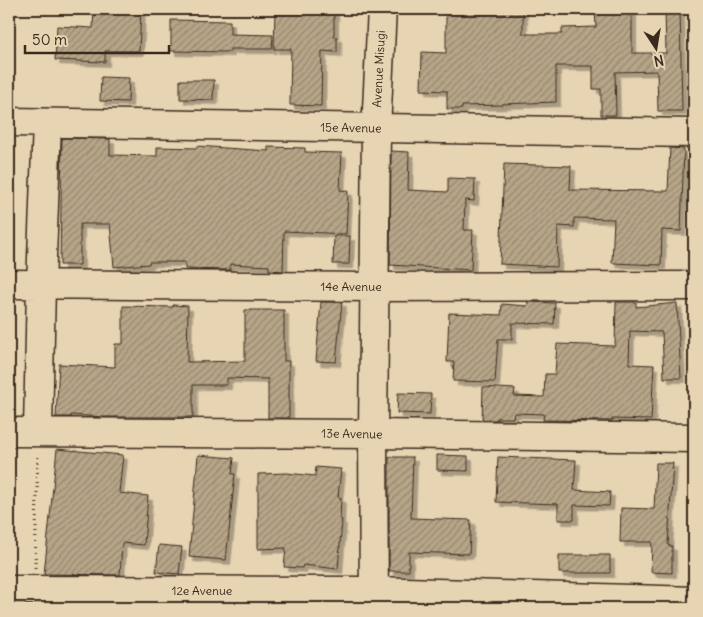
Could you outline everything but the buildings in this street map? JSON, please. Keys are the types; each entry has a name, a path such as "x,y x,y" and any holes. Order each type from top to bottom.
{"street":[{"name":"Avenue Misugi","path":"375,600 376,129 382,9"},
{"name":"15e Avenue","path":"9,122 694,133"},
{"path":"38,431 47,123"},
{"name":"14e Avenue","path":"9,284 375,287 694,286"},
{"name":"13e Avenue","path":"9,432 694,438"},
{"name":"12e Avenue","path":"26,596 694,601"}],"path":[{"path":"26,596 38,431"}]}
